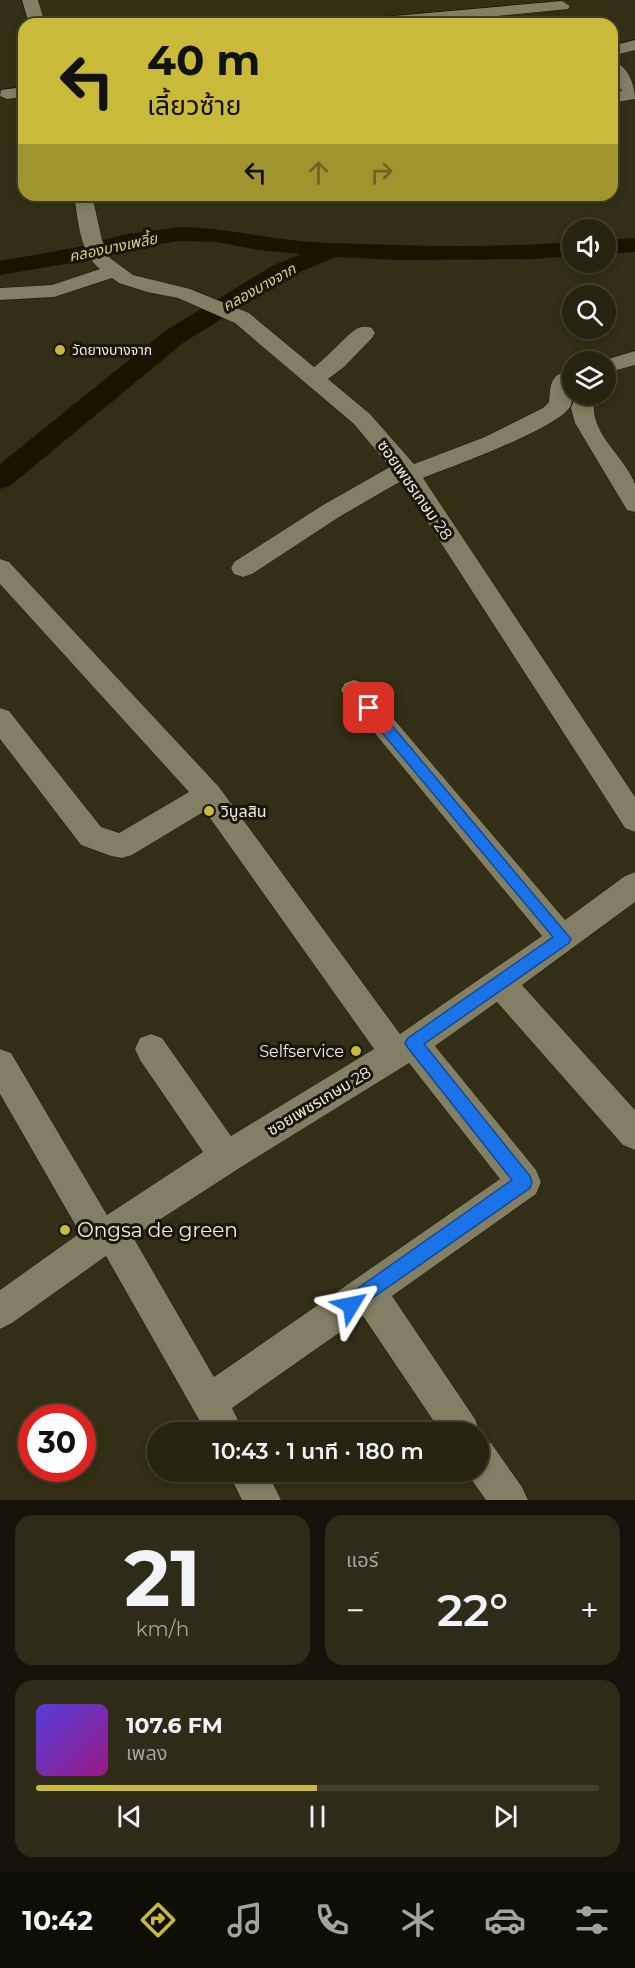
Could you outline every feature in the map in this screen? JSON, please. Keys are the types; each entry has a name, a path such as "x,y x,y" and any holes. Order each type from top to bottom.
{"street":[{"path":"30,0 35,18"},
{"path":"436,18 564,8"},
{"path":"618,49 635,45"},
{"path":"618,74 632,92 629,95 618,97"},
{"path":"0,294 54,291 108,266 92,240 83,201"},
{"name":"ซอยเพชรเกษม 28","path":"108,266 126,279 154,288 183,293 242,318 362,419 407,472 635,820"},
{"path":"313,378 336,362 365,333"},
{"path":"616,363 635,358"},
{"path":"243,568 331,511 407,472 493,442 551,414 560,405 562,382"},
{"path":"583,405 586,423 635,504"},
{"path":"0,568 209,795 405,1049 524,1182 209,1402"},
{"path":"354,690 563,939"},
{"path":"0,719 91,836 111,844 122,846 209,795"},
{"name":"ซอยเพชรเกษม 28","path":"0,1311 226,1157 405,1049 563,939 635,885"},
{"path":"500,983 635,1134"},
{"path":"151,1049 226,1157"},
{"path":"0,1064 220,1422"},
{"path":"368,1292 455,1422"},
{"path":"489,1472 509,1500"},
{"path":"252,1482 262,1500"}],"waterway":[{"name":"คลองบางเพลี้ย","path":"0,268 83,254 122,242 181,234 217,235 258,243 328,250"},
{"name":"คลองบางจาก","path":"616,246 635,245"},
{"name":"คลองบางจาก","path":"0,479 174,337 281,271 333,250 398,253 562,250"}],"place":[{"name":"วัดยางบางจาก","path":"60,350"},
{"name":"วิบูลสิน","path":"209,811"},
{"name":"Selfservice","path":"356,1051"},
{"name":"Ongsa de green","path":"65,1230"}],"route":[{"path":"351,1305 524,1182 413,1043 563,939 369,708"}]}
